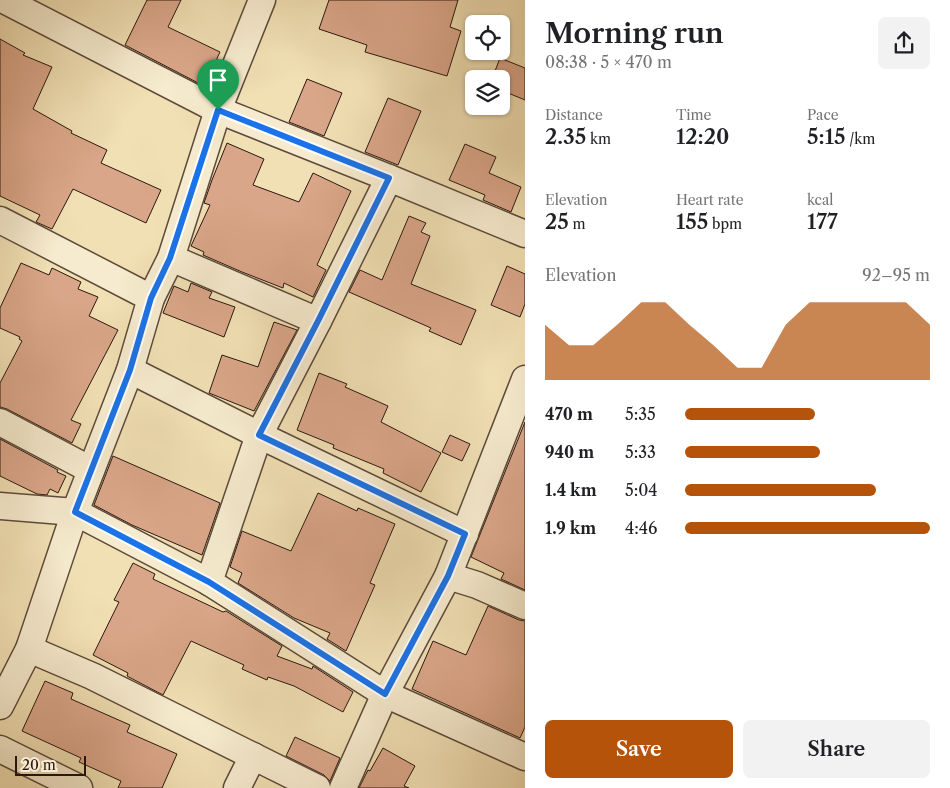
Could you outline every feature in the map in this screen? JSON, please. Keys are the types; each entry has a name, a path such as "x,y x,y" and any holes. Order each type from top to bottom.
{"street":[{"path":"4,0 218,110 525,234"},
{"path":"0,706 29,649 75,512 130,370 151,298 170,258 218,110 262,0"},
{"path":"209,582 259,435 389,178"},
{"path":"0,220 151,298"},
{"path":"170,258 318,321"},
{"path":"130,370 259,435 465,534"},
{"path":"344,788 385,694 448,576 523,389"},
{"path":"0,422 91,470"},
{"path":"0,506 75,512 209,582 385,694 525,757"},
{"path":"448,576 477,585 525,606"},
{"path":"29,649 92,676 317,788"},
{"path":"0,749 79,788"},
{"path":"237,788 253,756"}],"building":[{"path":"147,0 181,0 168,27 220,52 204,86 125,45"},
{"path":"329,0 458,0 450,27 461,31 447,76 365,52 367,45 319,29"},
{"path":"0,39 25,53 23,55 52,67 33,109 72,131 71,133 107,150 101,163 161,190 146,223 73,189 52,229 36,222 40,215 0,196"},
{"path":"499,60 505,60 525,68 525,100 510,94 510,70 495,70"},
{"path":"307,79 342,93 324,136 289,122"},
{"path":"388,98 421,111 398,165 365,152"},
{"path":"227,143 264,159 253,185 299,202 313,173 351,191 317,265 326,270 313,297 284,283 283,288 242,272 203,255 204,252 191,246 210,205 204,203"},
{"path":"465,144 496,157 489,173 521,187 511,212 483,200 485,195 449,180"},
{"path":"409,216 426,223 421,232 430,236 411,284 476,310 461,345 429,331 431,328 349,292 360,270 382,280"},
{"path":"21,263 49,275 52,268 81,282 78,289 98,297 89,316 118,330 71,420 81,424 72,443 0,407 0,383 22,341 19,339 20,337 0,328 0,308"},
{"path":"507,266 525,274 525,304 520,317 491,305"},
{"path":"191,283 212,292 209,298 235,307 224,337 163,313 174,286 188,292"},
{"path":"274,322 297,330 254,411 209,393 222,355 258,367"},
{"path":"319,373 347,384 345,387 388,406 381,422 441,453 421,492 383,473 384,469 333,448 334,445 297,430"},
{"path":"525,422 525,590 501,579 504,573 471,557"},
{"path":"450,435 470,444 462,461 442,452"},
{"path":"0,439 66,476 58,493 50,489 47,495 37,494 0,476"},
{"path":"113,456 220,503 202,555 132,525 94,505"},
{"path":"318,493 357,511 358,508 395,524 370,583 375,585 346,651 327,639 330,633 294,618 238,583 242,573 230,567 242,531 291,551"},
{"path":"133,563 155,574 153,579 223,612 226,611 282,646 277,656 312,669 313,666 353,692 343,712 294,686 268,677 267,680 242,669 244,665 191,641 163,695 127,676 128,673 93,655 119,602 114,600"},
{"path":"488,606 525,621 525,727 520,738 412,689 433,641 466,655"},
{"path":"45,681 73,693 71,699 130,725 127,732 177,754 162,788 118,788 121,781 79,762 81,758 22,731"},
{"path":"295,737 340,758 330,781 324,775 286,756"},
{"path":"383,748 415,766 404,786 409,788 359,788 368,770 370,771"}],"route":[{"path":"218,110 389,178 259,435 465,534 448,576 385,694 209,582 75,512 130,370 151,298 170,258 218,110"}]}
